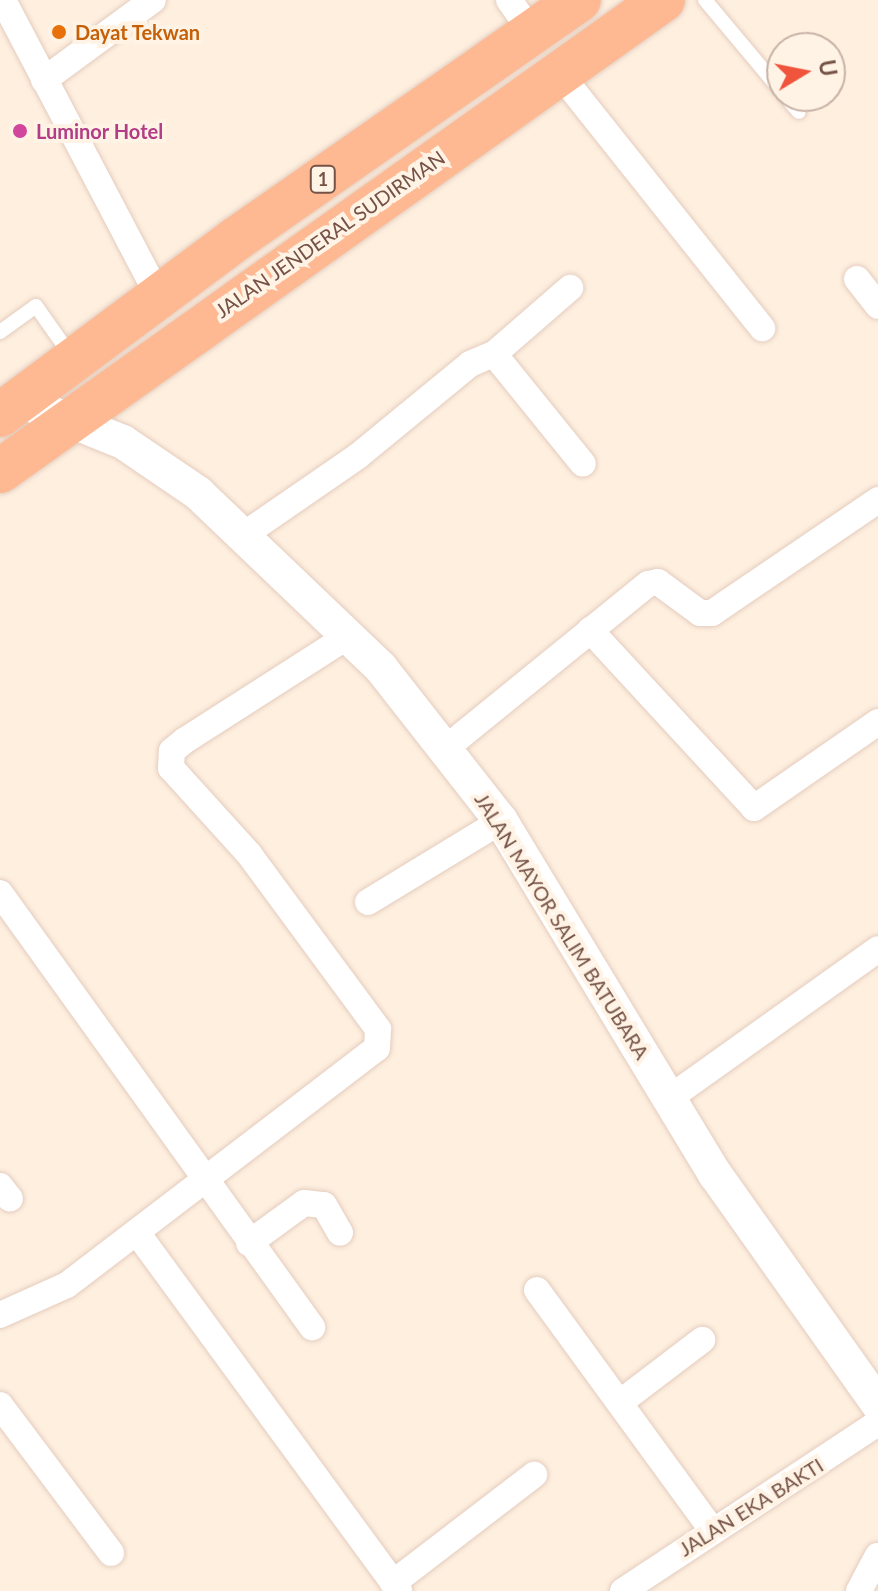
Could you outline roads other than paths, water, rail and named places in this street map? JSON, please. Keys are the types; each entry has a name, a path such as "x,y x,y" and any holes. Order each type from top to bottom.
{"highway":[{"name":"1","path":"10,408 521,17 579,0"},
{"name":"JALAN JENDERAL SUDIRMAN","path":"0,471 663,0"},
{"path":"521,17 560,74"}],"street":[{"path":"3,0 159,297"},
{"path":"44,80 153,0"},
{"path":"560,74 762,328"},
{"path":"857,279 878,306"},
{"path":"245,534 358,456 470,364 494,354 570,288"},
{"path":"494,354 583,464"},
{"name":"JALAN MAYOR SALIM BATUBARA","path":"10,408 69,421 123,442 198,493 351,634 446,748 501,821 668,1099 878,1404"},
{"path":"446,748 648,584 658,582 700,613 712,613 878,500"},
{"path":"590,630 754,808 878,722"},
{"path":"0,1315 67,1285 138,1234 377,1048 378,1029 249,854 171,768 172,751 351,634"},
{"path":"368,902 501,821"},
{"path":"0,893 7,922 208,1177 249,1243 312,1327"},
{"path":"668,1099 878,949"},
{"path":"249,1243 304,1203 324,1205 340,1233"},
{"path":"138,1234 396,1587 534,1475"},
{"path":"537,1290 622,1401 711,1529"},
{"path":"622,1401 702,1340"},
{"path":"0,1405 111,1553"},
{"name":"JALAN EKA BAKTI","path":"623,1591 711,1529 878,1423"},
{"path":"859,1591 878,1556"}],"lane":[{"path":"705,0 766,73"},
{"path":"0,332 36,306 75,361"}],"place":[{"name":"Dayat Tekwan","path":"59,32"},
{"name":"Luminor Hotel","path":"20,131"}]}
